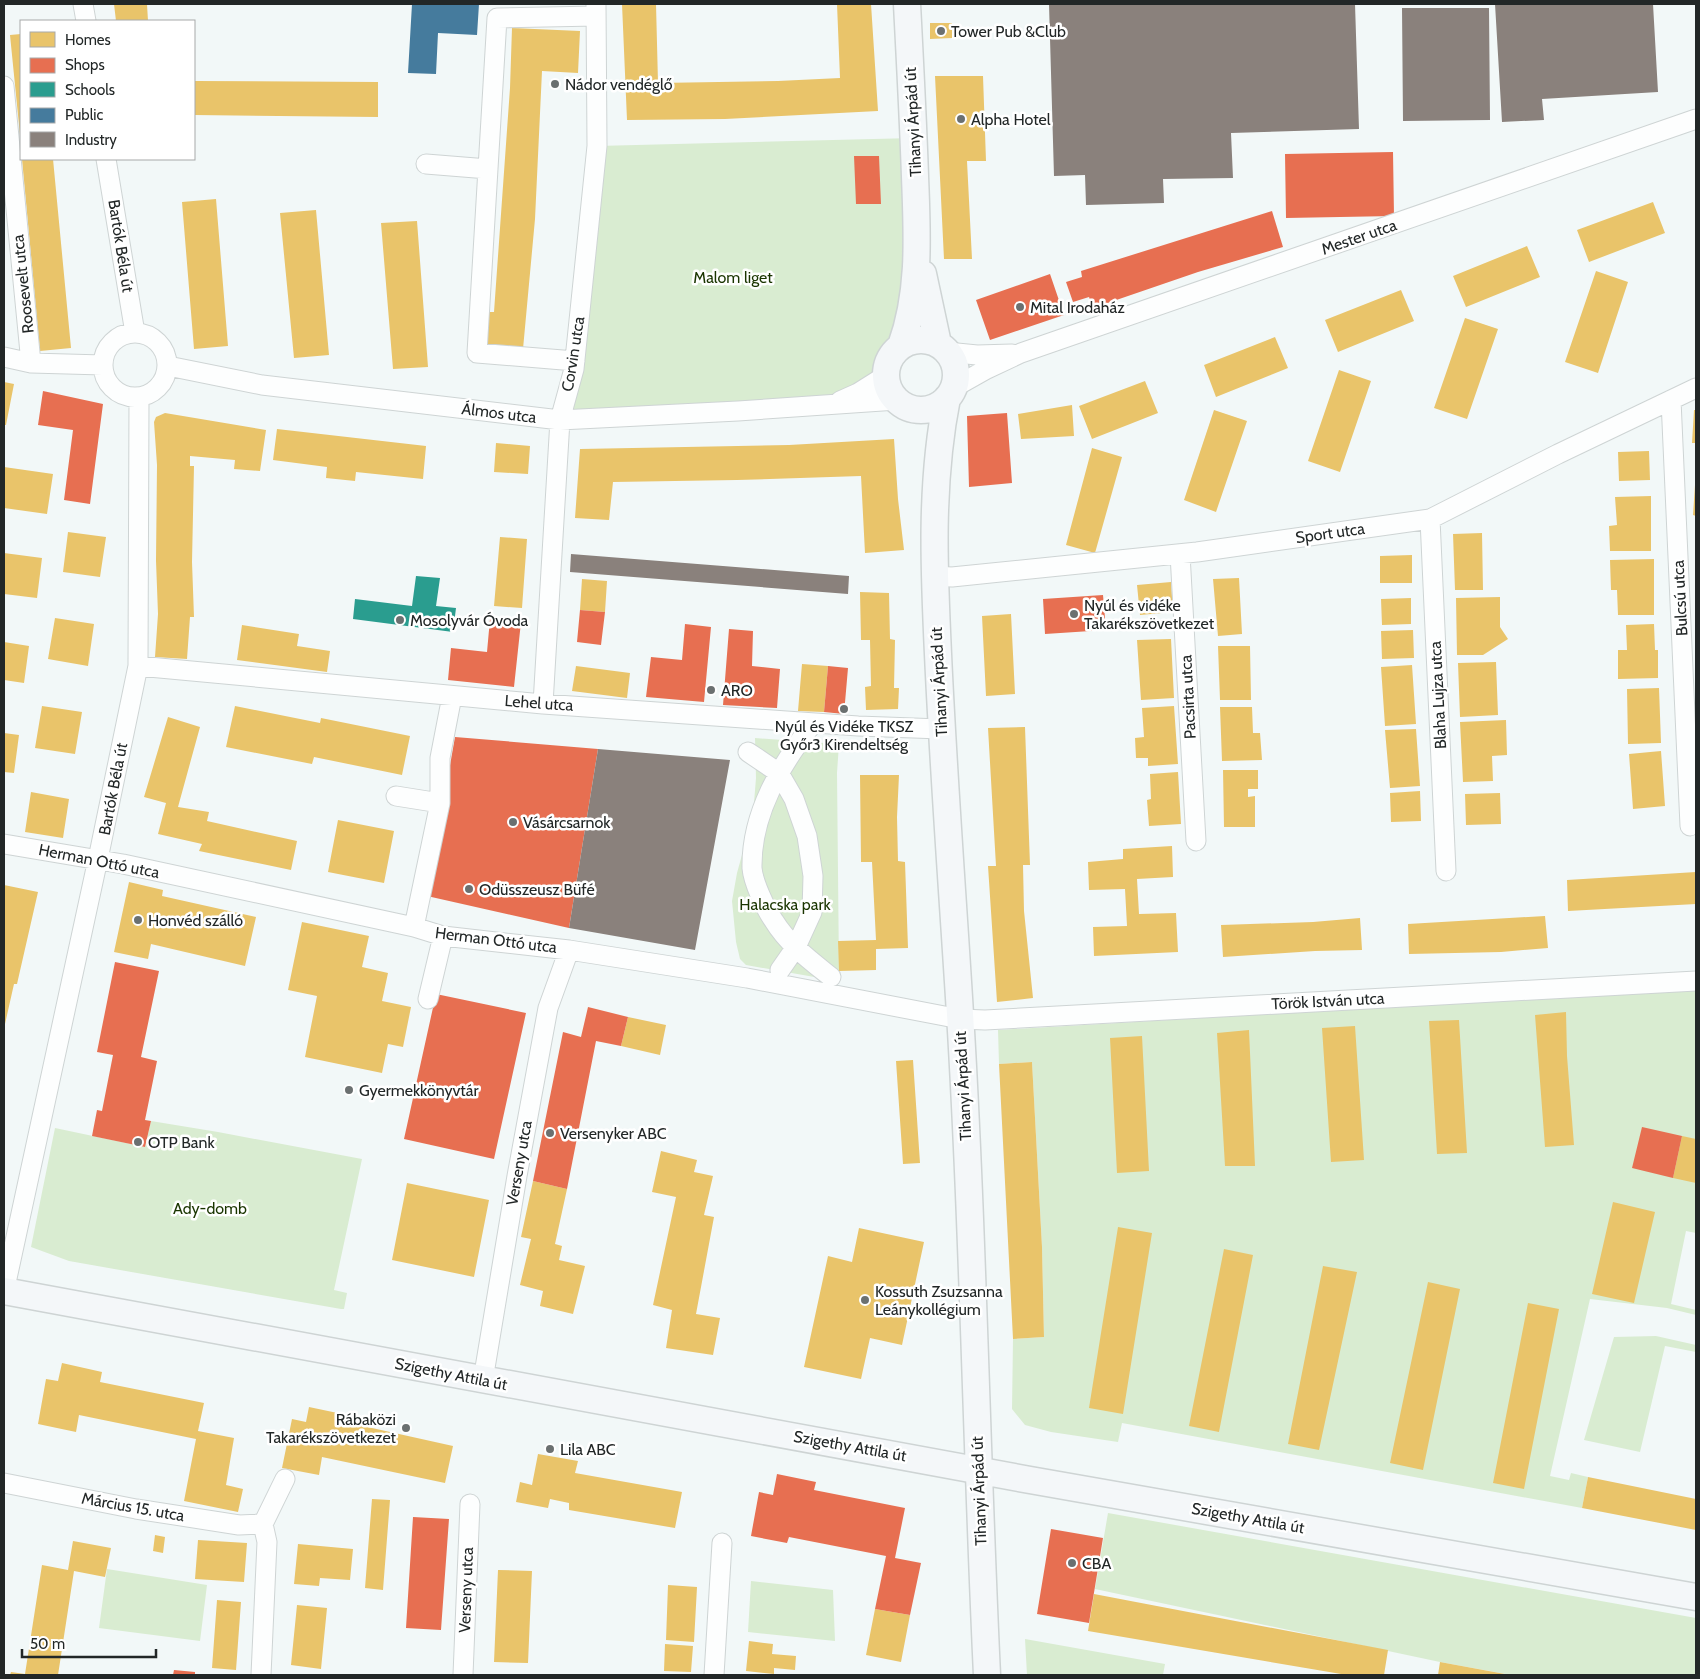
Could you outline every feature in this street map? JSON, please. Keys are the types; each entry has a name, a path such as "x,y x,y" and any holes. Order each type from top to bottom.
{"street":[{"path":"83,4 86,20"},
{"name":"Tihanyi Árpád út","path":"907,4 918,241 926,290 943,348 952,360 955,369 955,379 950,393 934,498"},
{"path":"575,361 476,353 496,18 596,10"},
{"name":"Corvin utca","path":"543,704 560,420 575,361 597,146 596,10"},
{"name":"Roosevelt utca","path":"4,86 31,363"},
{"name":"Mester utca","path":"950,393 974,376 1021,353 1696,119"},
{"name":"Bartók Béla út","path":"106,160 135,333"},
{"path":"426,164 488,169"},
{"name":"Tihanyi Árpád út","path":"918,241 913,294 907,326 901,346 889,359 885,376 889,389 906,405 924,429 934,498 934,576 941,729 960,1020 987,1675"},
{"path":"135,333 154,339 164,351 168,366 162,384 148,395 139,398 122,395 114,390 104,374 103,365 107,349 112,343 127,334 135,333"},
{"path":"901,346 919,340 929,341 943,348"},
{"name":"Mester utca","path":"943,348 978,355 1021,353"},
{"path":"4,357 31,363 103,365"},
{"name":"Álmos utca","path":"168,366 262,385 560,420 832,405 906,405"},
{"name":"Álmos utca","path":"832,405 858,393 885,376"},
{"name":"Sport utca","path":"934,576 952,577 1180,554 1430,520 1558,454 1696,388"},
{"path":"906,405 932,408 950,393"},
{"name":"Bartók Béla út","path":"4,1292 138,666 139,398"},
{"name":"Bulcsú utca","path":"1670,400 1690,826"},
{"name":"Blaha Lujza utca","path":"1430,520 1446,871"},
{"name":"Pacsirta utca","path":"1180,554 1196,841"},
{"name":"Lehel utca","path":"138,666 543,704 814,723 941,729"},
{"path":"414,928 440,803 440,758 452,696"},
{"path":"814,723 779,773 762,812 755,840 752,870 762,900 774,922 796,947 831,977"},
{"path":"748,752 779,773 794,799 807,836 813,876 812,912 796,947 780,970"},
{"path":"396,796 440,803"},
{"name":"Herman Ottó utca","path":"4,844 98,859 443,936 570,950 747,978 960,1020"},
{"path":"428,999 443,936"},
{"name":"Verseny utca","path":"483,1380 516,1176 548,1008 570,950"},
{"name":"Török István utca","path":"960,1020 1696,981"},
{"name":"Szigethy Attila út","path":"4,1292 308,1346 483,1380 978,1470 1696,1597"},
{"path":"261,1675 267,1542 263,1524 285,1479"},
{"name":"Március 15. utca","path":"4,1483 136,1509 239,1525 263,1524"},
{"name":"Verseny utca","path":"463,1675 470,1504"},
{"path":"714,1675 722,1543"}],"green space":[{"name":"Malom liget","path":"914,138 917,241 892,354 886,370 858,393 560,420 597,146"},
{"name":"Halacska park","path":"755,738 839,744 837,773 839,971 837,981 746,965 740,959 736,942 732,901 737,873 753,815 756,778"},
{"path":"1696,989 1696,1233 1686,1231 1671,1304 1696,1310 1696,1315 1667,1308 1590,1299 1550,1476 1569,1480 1571,1473 1588,1477 1582,1508 1122,1423 1118,1442 1051,1432 1025,1425 1012,1409 1013,1339 1044,1337 1042,1247 1032,1062 999,1064 998,1030"},
{"name":"Ady-domb","path":"151,1121 362,1159 334,1290 347,1293 344,1309 69,1261 31,1247 55,1128 145,1147"},
{"path":"1656,1336 1696,1345 1696,1352 1665,1346 1640,1452 1584,1440 1614,1337"},
{"path":"1108,1513 1696,1618 1696,1675 1511,1675 1440,1662 1095,1589"},
{"path":"107,1569 207,1585 200,1641 99,1628"},
{"path":"751,1581 833,1590 835,1641 748,1632"},
{"path":"1025,1639 1165,1664 1163,1675 1027,1675"}],"building: Homes":[{"path":"114,4 147,4 148,20 116,20"},
{"path":"622,4 656,4 658,83 840,78 837,4 871,4 878,111 725,119 627,120"},
{"name":"Tower Pub &Club","path":"930,23 952,23 952,38 930,39"},
{"path":"512,28 580,31 578,73 542,71 535,219 523,349 483,345 486,312 494,312 510,88"},
{"path":"20,34 20,135 10,35"},
{"name":"Alpha Hotel","path":"935,76 983,76 986,161 967,161 972,259 944,259"},
{"path":"195,81 378,82 378,117 195,115"},
{"path":"22,160 53,160 71,348 40,351"},
{"path":"216,199 228,346 194,349 182,202"},
{"path":"1653,202 1665,233 1589,262 1577,230"},
{"path":"316,210 329,355 294,358 280,213"},
{"path":"417,221 428,367 393,369 381,223"},
{"path":"1527,246 1540,277 1466,307 1453,276"},
{"path":"1596,271 1628,282 1598,373 1565,362"},
{"path":"1401,290 1414,321 1338,352 1325,320"},
{"path":"1465,318 1498,329 1467,419 1434,408"},
{"path":"1275,337 1288,368 1216,397 1204,365"},
{"path":"1339,370 1371,381 1340,472 1308,461"},
{"path":"1145,381 1158,413 1092,439 1079,406"},
{"path":"4,382 14,384 6,425 4,425"},
{"path":"1072,405 1074,436 1021,439 1018,414"},
{"path":"1214,410 1247,421 1216,512 1184,500"},
{"path":"1694,410 1696,410 1696,443 1692,443"},
{"path":"165,413 266,430 260,471 234,469 235,460 190,456 190,466 194,466 192,562 194,617 190,617 187,659 155,657 158,614 156,561 157,465 154,422 156,417"},
{"path":"277,429 426,446 423,479 356,472 355,481 326,478 327,467 273,460"},
{"path":"894,439 904,550 865,553 861,476 613,482 609,520 575,518 580,449 789,445"},
{"path":"496,443 530,446 528,474 494,472"},
{"path":"1092,448 1122,457 1095,553 1066,545"},
{"path":"1649,451 1650,480 1619,481 1618,452"},
{"path":"4,467 53,474 47,514 4,508"},
{"path":"1696,486 1696,516 1693,515"},
{"path":"1651,496 1651,551 1610,551 1609,526 1617,525 1615,497"},
{"path":"68,532 106,537 100,577 63,572"},
{"path":"1482,533 1483,590 1455,590 1453,534"},
{"path":"500,537 527,539 522,608 494,606"},
{"path":"4,553 42,558 37,598 4,594"},
{"path":"1412,555 1412,583 1380,583 1380,556"},
{"path":"1654,559 1654,615 1618,615 1617,590 1611,590 1610,560"},
{"path":"1239,578 1242,634 1218,636 1213,579"},
{"path":"582,579 607,581 605,612 580,610"},
{"path":"1171,582 1173,612 1140,615 1137,585"},
{"path":"860,592 889,593 890,639 895,640 894,688 899,688 898,709 866,710 865,687 871,686 870,640 861,640"},
{"path":"1500,597 1500,627 1508,639 1483,655 1457,655 1456,598"},
{"path":"1411,598 1411,624 1382,625 1381,599"},
{"path":"1011,614 1015,694 986,696 982,616"},
{"path":"55,618 94,624 88,666 48,659"},
{"path":"1654,624 1655,650 1658,650 1658,678 1618,679 1618,650 1627,650 1626,625"},
{"path":"242,625 299,634 297,646 330,651 327,672 237,660"},
{"path":"1413,630 1414,658 1382,659 1381,631"},
{"path":"1171,639 1174,698 1141,700 1137,640"},
{"path":"4,642 29,646 24,683 4,680"},
{"path":"1218,646 1250,646 1251,700 1220,700"},
{"path":"1496,662 1498,715 1460,717 1458,663"},
{"path":"802,664 828,666 824,712 798,711"},
{"path":"1412,665 1416,724 1385,726 1381,667"},
{"path":"576,666 630,673 627,698 572,691"},
{"path":"1659,688 1661,743 1628,744 1627,689"},
{"path":"42,706 82,712 75,754 35,748"},
{"path":"235,706 320,723 321,718 410,736 402,775 314,757 312,764 226,747"},
{"path":"1174,706 1178,764 1148,766 1148,758 1136,758 1135,738 1144,737 1142,708"},
{"path":"1220,707 1252,707 1253,733 1260,733 1262,760 1222,761"},
{"path":"168,717 200,727 178,807 209,812 207,821 297,841 291,870 199,851 202,844 158,834 166,803 144,797"},
{"path":"1506,720 1507,755 1492,756 1493,781 1463,782 1460,722"},
{"path":"1025,727 1030,865 1023,865 1024,911 1033,998 997,1002 988,866 996,866 988,728"},
{"path":"1416,729 1420,786 1390,788 1385,730"},
{"path":"4,733 19,735 14,773 4,772"},
{"path":"1661,751 1665,806 1633,809 1629,754"},
{"path":"1223,770 1258,770 1258,789 1248,789 1248,797 1255,796 1255,827 1224,827"},
{"path":"1178,772 1181,824 1149,826 1147,800 1151,799 1150,774"},
{"path":"860,775 899,775 897,817 898,861 905,862 908,948 876,949 876,970 839,971 838,941 876,940 872,862 861,862"},
{"path":"1420,791 1421,821 1391,822 1390,793"},
{"path":"31,792 69,799 63,838 25,832"},
{"path":"1500,793 1501,824 1466,825 1465,794"},
{"path":"338,820 394,831 384,883 328,872"},
{"path":"1172,846 1173,877 1137,879 1139,914 1176,913 1178,952 1094,956 1093,927 1127,926 1125,889 1089,890 1088,862 1123,859 1123,849"},
{"path":"1696,872 1696,904 1568,911 1567,880"},
{"path":"129,882 163,890 162,896 256,917 245,966 151,944 148,959 114,952"},
{"path":"4,885 38,892 17,984 14,984 5,1024"},
{"path":"1545,916 1548,948 1501,952 1409,954 1408,924"},
{"path":"1360,918 1362,950 1223,957 1221,925 1313,922"},
{"path":"302,922 369,936 362,967 388,973 382,1001 411,1007 403,1047 388,1044 382,1073 305,1057 317,996 288,990"},
{"path":"1566,1012 1567,1056 1574,1145 1545,1147 1535,1015"},
{"path":"628,1017 666,1025 660,1055 621,1046"},
{"path":"1459,1020 1467,1153 1437,1154 1429,1021"},
{"path":"1355,1026 1364,1160 1331,1162 1322,1028"},
{"path":"1249,1030 1255,1166 1225,1166 1217,1033"},
{"path":"1142,1036 1149,1171 1117,1173 1110,1038"},
{"path":"913,1060 920,1163 903,1164 896,1061"},
{"path":"1032,1062 1042,1247 1044,1337 1013,1339 999,1064"},
{"path":"1682,1136 1696,1139 1696,1183 1673,1178"},
{"path":"661,1151 697,1160 694,1172 713,1176 704,1215 714,1217 696,1314 720,1318 713,1355 666,1348 672,1310 653,1305 676,1197 652,1192"},
{"path":"533,1181 567,1189 555,1244 562,1246 559,1260 585,1266 573,1314 540,1306 543,1291 520,1285 531,1239 521,1237"},
{"path":"407,1183 489,1200 474,1277 392,1260"},
{"path":"1613,1202 1655,1212 1634,1303 1592,1294"},
{"path":"1118,1227 1152,1233 1123,1414 1089,1408"},
{"name":"Kossuth Zsuzsanna Leánykollégium","path":"859,1228 924,1242 902,1345 870,1338 861,1379 804,1367 828,1256 852,1262"},
{"path":"1224,1249 1253,1255 1219,1432 1189,1426"},
{"path":"1323,1266 1357,1272 1319,1450 1288,1444"},
{"path":"1428,1282 1460,1289 1423,1470 1390,1463"},
{"path":"1528,1303 1559,1309 1524,1489 1493,1483"},
{"path":"62,1363 102,1372 100,1382 204,1403 198,1431 234,1438 226,1485 243,1489 238,1512 184,1501 196,1439 79,1415 76,1432 38,1424 46,1379 58,1381"},
{"path":"309,1407 347,1415 345,1422 453,1446 445,1483 322,1457 319,1475 282,1468 292,1419 306,1422"},
{"path":"538,1454 578,1461 575,1473 682,1492 675,1528 569,1510 569,1503 550,1499 548,1508 516,1502 520,1482 532,1485"},
{"path":"1588,1477 1696,1499 1696,1530 1582,1508"},
{"path":"372,1499 390,1500 383,1590 365,1588"},
{"path":"155,1535 165,1537 163,1553 153,1551"},
{"path":"198,1540 247,1543 244,1582 195,1579"},
{"path":"73,1541 111,1548 105,1577 74,1571 58,1675 10,1675 11,1672 25,1674 42,1565 68,1570"},
{"path":"298,1544 353,1549 350,1580 320,1578 319,1586 294,1584"},
{"path":"498,1570 532,1571 528,1663 494,1662"},
{"path":"668,1585 697,1587 694,1642 666,1640"},
{"path":"1094,1594 1388,1650 1384,1675 1347,1675 1088,1631"},
{"path":"217,1600 241,1602 236,1670 212,1668"},
{"path":"297,1605 327,1608 321,1669 291,1665"},
{"path":"875,1609 910,1615 901,1662 866,1655"},
{"path":"749,1641 773,1644 772,1654 796,1656 795,1670 774,1668 774,1674 746,1671"},
{"path":"665,1644 693,1646 691,1672 664,1671"},
{"path":"1440,1662 1505,1674 1505,1675 1438,1675"}],"building: Shops":[{"path":"1393,152 1394,216 1286,218 1285,154"},
{"path":"854,156 879,156 881,204 856,204"},
{"path":"1272,211 1283,247 1198,272 1093,308 1089,297 1073,302 1066,282 1082,277 1081,271"},
{"name":"Mital Irodaház","path":"1050,274 1064,315 990,340 976,300"},
{"path":"43,391 103,404 90,504 64,500 73,430 38,425"},
{"path":"1007,413 1012,483 969,487 967,416"},
{"name":"Nyúl és vidéke Takarékszövetkezet","path":"1103,595 1106,630 1045,634 1043,599"},
{"path":"580,610 605,612 601,645 577,642"},
{"path":"490,619 521,622 514,687 448,680 451,648 487,652"},
{"path":"685,624 711,627 704,702 646,697 651,657 682,660"},
{"path":"729,629 753,631 752,666 780,669 777,708 723,705"},
{"path":"828,666 848,668 844,714 824,712"},
{"name":"Vásárcsarnok","path":"455,737 598,749 569,928 427,896"},
{"path":"115,962 159,971 141,1057 157,1061 145,1120 151,1121 145,1147 92,1136 97,1110 102,1111 113,1055 97,1052"},
{"path":"436,994 526,1013 494,1159 404,1139"},
{"path":"588,1007 628,1017 621,1046 596,1041 567,1189 533,1181 563,1032 581,1037"},
{"path":"1642,1127 1682,1136 1673,1178 1632,1168"},
{"path":"777,1474 816,1482 814,1490 905,1508 895,1558 921,1563 910,1615 875,1609 886,1556 789,1537 787,1543 751,1536 759,1492 773,1495"},
{"path":"413,1517 449,1519 441,1630 406,1628"},
{"name":"CBA","path":"1051,1529 1103,1538 1089,1623 1037,1614"},
{"path":"174,1670 195,1672 195,1675 173,1675"}],"building: Schools":[{"name":"Mosolyvár Óvoda","path":"416,576 440,578 436,606 456,608 453,632 353,619 355,599 412,606"}],"building: Public":[{"path":"412,4 479,4 477,35 438,33 436,74 408,73"}],"building: Industry":[{"path":"1049,4 1355,4 1359,129 1231,133 1233,178 1163,179 1164,203 1086,205 1085,175 1054,176"},
{"path":"1495,4 1653,4 1658,92 1542,99 1544,120 1502,122"},
{"path":"1402,8 1489,8 1490,120 1403,121"},
{"path":"571,554 849,576 848,594 570,572"},
{"path":"598,749 730,760 695,950 569,928"}],"place":[{"name":"Tower Pub &Club","path":"941,31"},
{"name":"Nádor vendéglő","path":"555,84"},
{"name":"Alpha Hotel","path":"961,119"},
{"name":"Mital Irodaház","path":"1020,307"},
{"name":"Nyúl és vidéke Takarékszövetkezet","path":"1074,614"},
{"name":"Mosolyvár Óvoda","path":"400,620"},
{"name":"ARO","path":"711,690"},
{"name":"Nyúl és Vidéke TKSZ Győr3 Kirendeltség","path":"844,709"},
{"name":"Vásárcsarnok","path":"513,822"},
{"name":"Odüsszeusz Büfé","path":"469,889"},
{"name":"Honvéd szálló","path":"138,920"},
{"name":"Gyermekkönyvtár","path":"349,1090"},
{"name":"Versenyker ABC","path":"550,1133"},
{"name":"OTP Bank","path":"138,1142"},
{"name":"Kossuth Zsuzsanna Leánykollégium","path":"865,1300"},
{"name":"Rábaközi Takarékszövetkezet","path":"406,1428"},
{"name":"Lila ABC","path":"550,1449"},
{"name":"CBA","path":"1072,1563"}]}
